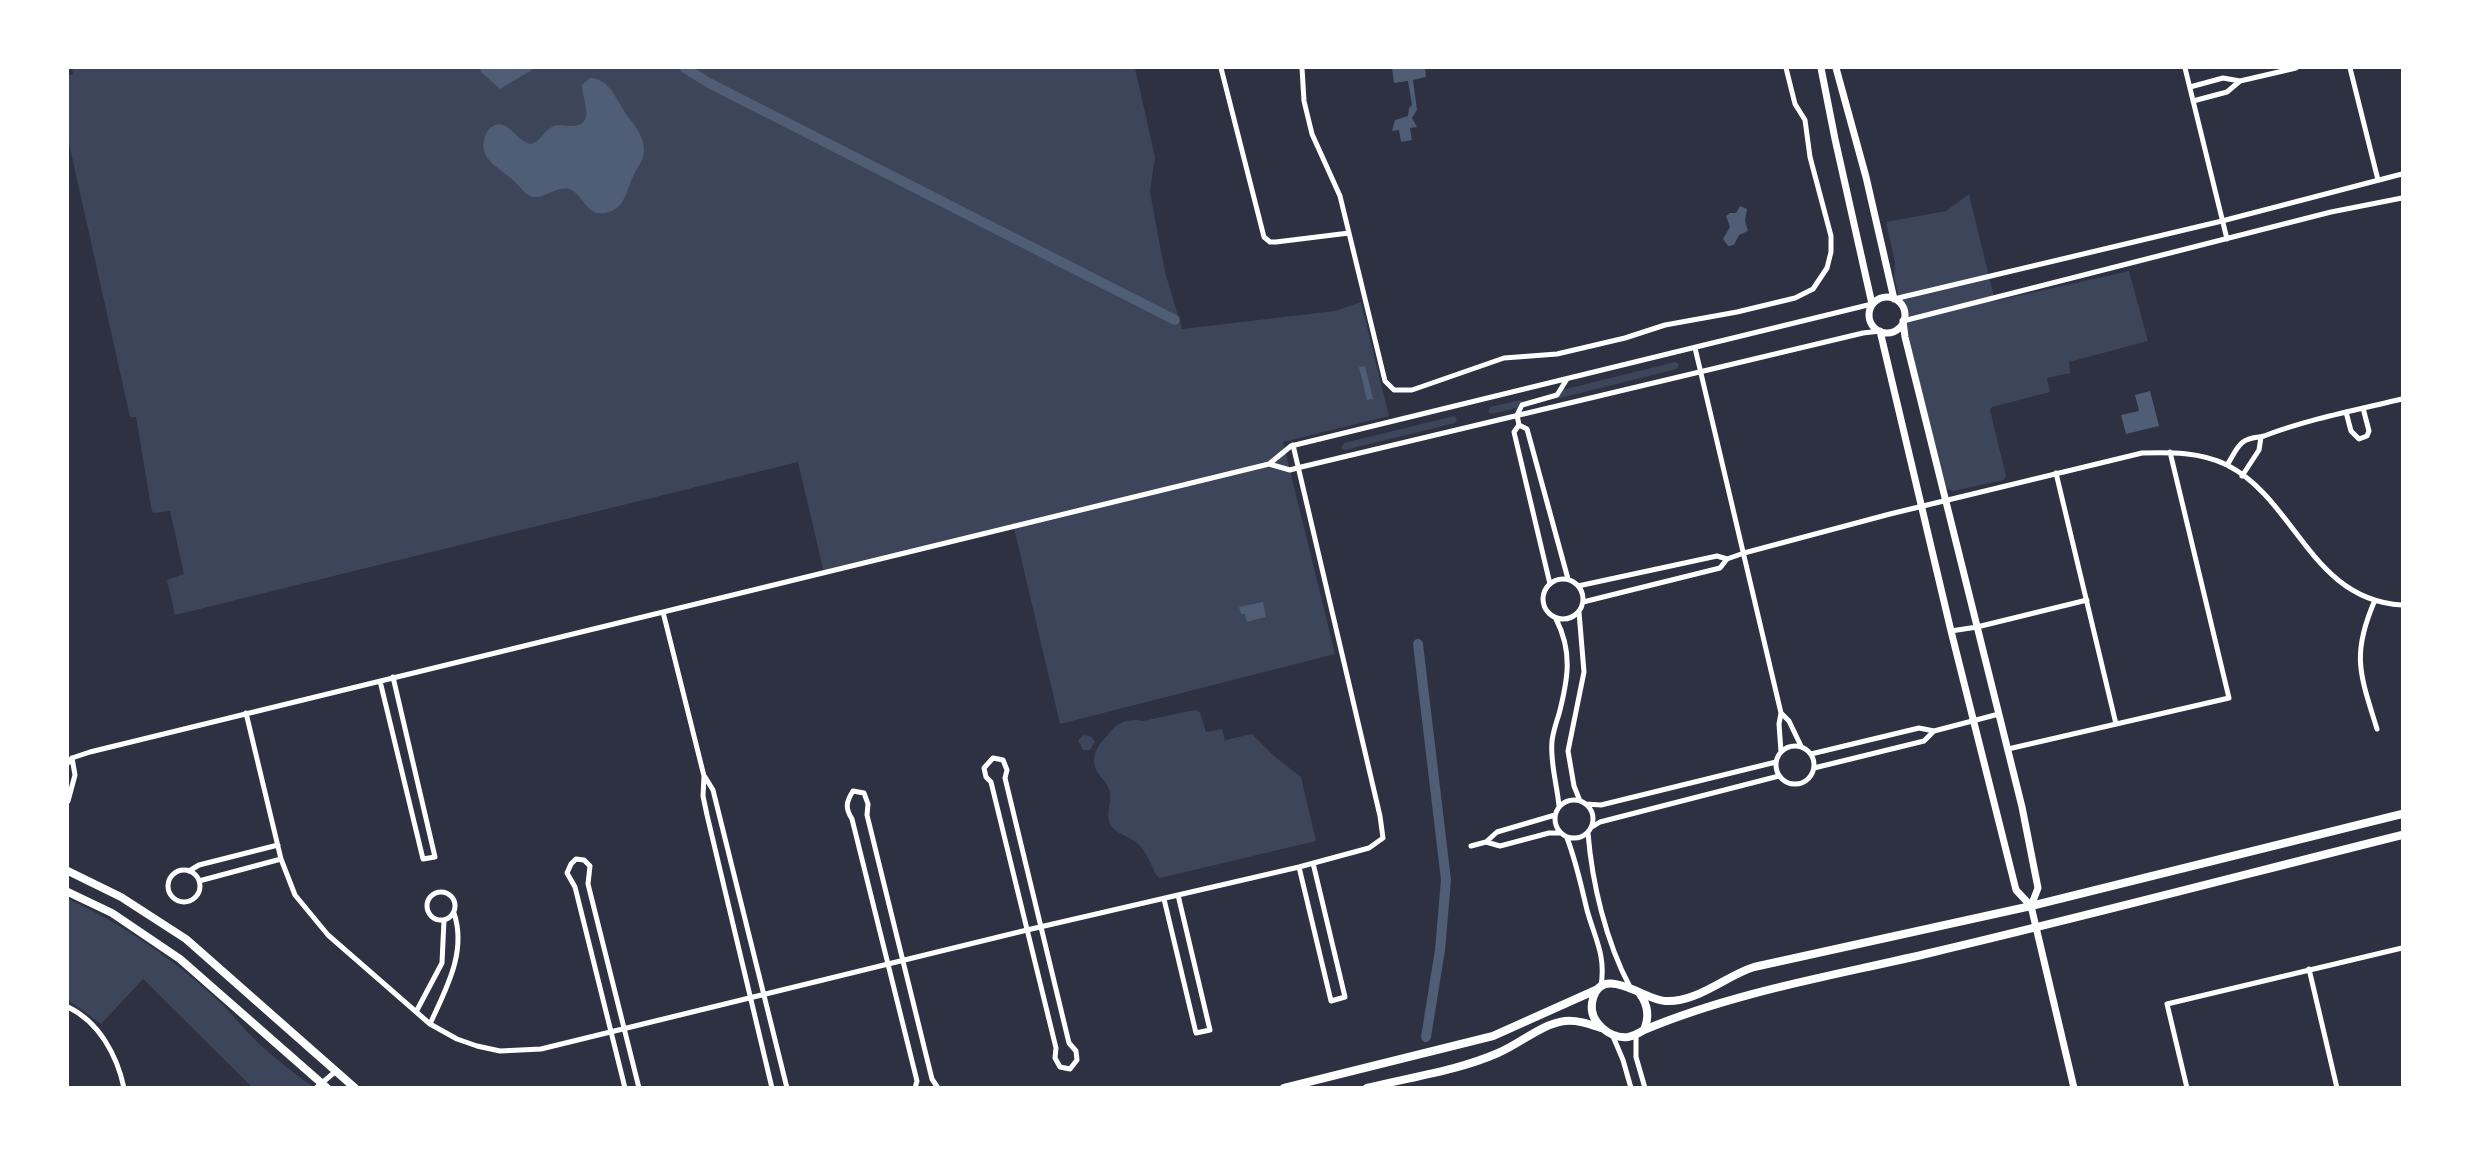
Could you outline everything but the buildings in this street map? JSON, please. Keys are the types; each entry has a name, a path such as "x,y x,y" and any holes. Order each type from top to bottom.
{"main road":[{"path":"1284,1088 1493,1036 1616,983 1662,1001 1686,1000 1739,972 1754,968 2031,906 2403,814"},
{"path":"1367,1088 1469,1064 1498,1053 1552,1024 1564,1021 1580,1021 1612,1034 1628,1037 1672,1018 1813,979 2037,927 2403,835"},
{"path":"68,871 121,897 186,939 336,1071 349,1086"},
{"path":"68,892 112,913 165,948 321,1086"},
{"path":"1600,988 1593,996 1592,1008 1594,1017 1604,1029"},
{"path":"1640,994 1646,1002 1648,1012 1644,1030"}],"street":[{"path":"1221,68 1264,237 1270,242 1276,242 1349,233"},
{"path":"1302,68 1305,101 1312,134 1335,184 1385,381 1394,390 1405,391 1430,385 1504,358 1557,354 1619,339 1665,324 1744,311 1803,295 1818,284 1827,268 1831,252 1831,236 1810,157 1805,120 1795,104 1786,68"},
{"path":"1821,68 1834,139 1872,304 1869,319 1880,331 1951,631 2016,890 2031,906 2074,1088"},
{"path":"1836,68 1866,177 1894,299 1904,310 1905,338 2008,749 2038,888 2031,906"},
{"path":"2185,68 2227,239"},
{"path":"2190,87 2223,78 2240,81 2296,68"},
{"path":"2350,68 2378,180"},
{"path":"2193,101 2227,92 2240,81"},
{"path":"68,763 72,758 246,713 1014,528 1269,464 1293,445 1872,304 1882,297 1894,299 2222,221 2403,174"},
{"path":"1269,464 1290,470 1860,333 1880,331 1885,333 1896,330 1904,321 2331,212 2403,198"},
{"path":"1695,348 1781,713 1779,724 1781,752"},
{"path":"1550,584 1514,432 1519,425 1517,415 1522,405 1557,395 1567,379"},
{"path":"2227,465 2240,444 2254,437 2403,399"},
{"path":"2346,412 2351,430 2359,439 2367,436 2369,431 2363,408"},
{"path":"1519,425 1527,429 1568,579"},
{"path":"2242,476 2259,450 2261,437"},
{"path":"246,713 281,859 295,894 328,935 430,1024 457,1039 500,1051 541,1049 613,1033 1027,930 1299,867 1369,848 1383,838 1380,816 1293,445"},
{"path":"1578,586 1717,556 1726,559 1931,504 2142,453 2170,452 2189,453 2227,465 2270,500 2321,565 2344,584 2375,600 2403,604"},
{"path":"2008,749 2229,698 2170,452"},
{"path":"2056,474 2116,724"},
{"path":"1583,602 1720,568 1726,559"},
{"path":"1630,987 1620,969 1608,934 1590,851 1590,830 1593,815 1574,784 1568,751 1584,672 1579,612 1583,602 1582,593 1578,586 1568,579 1561,579 1550,584 1544,591 1543,604 1550,615 1556,619 1563,633 1569,662 1567,682 1552,738 1552,760 1559,806 1555,815 1559,833 1567,838 1577,839 1590,830 1600,822 1779,776"},
{"path":"1951,631 1977,627 2087,600"},
{"path":"2375,600 2364,624 2360,642 2360,675 2377,729"},
{"path":"663,612 704,776 703,796 706,815 772,1088"},
{"path":"1556,619 1569,619 1579,612"},
{"path":"380,681 423,860 435,857 393,678"},
{"path":"1781,713 1789,721 1801,746 1811,753 1814,768 1808,779 1799,784 1786,782 1779,776 1776,762 1781,752 1790,746 1801,746"},
{"path":"1811,753 1919,728 1935,731 1999,714"},
{"path":"1814,768 1924,741 1935,731"},
{"path":"398,753 410,750"},
{"path":"68,752 72,758 75,775 68,801"},
{"path":"993,758 1003,760 1007,770 1005,778 1019,838 1070,1043 1076,1051 1077,1060 1070,1069 1060,1067 1057,1063 1056,1048 1006,842 991,782 986,777 984,768 993,758"},
{"path":"1559,806 1567,801 1601,805 1776,762"},
{"path":"704,776 713,790 787,1088"},
{"path":"915,1088 917,1081 852,819 847,811 846,801 854,791 864,793 868,804 867,815 902,961 932,1079 938,1088"},
{"path":"411,807 423,805"},
{"path":"1486,843 1497,832 1555,815"},
{"path":"1471,846 1486,843 1500,846 1549,833 1559,833"},
{"path":"1006,842 1019,838"},
{"path":"1567,838 1601,949 1604,969 1600,988"},
{"path":"189,871 199,881 199,891 192,899 182,901 173,897 168,888 171,878 178,871 189,871 199,865 278,845"},
{"path":"199,881 281,859"},
{"path":"625,1088 575,887 567,873 576,859 585,860 590,866 588,884 639,1088"},
{"path":"1299,867 1331,1001 1345,997 1313,863"},
{"path":"866,877 881,873"},
{"path":"430,1024 455,967 458,923 454,913 455,903 450,895 442,892 433,895 428,903 428,912 435,919 444,920 454,913"},
{"path":"726,897 739,894"},
{"path":"1164,899 1196,1033 1210,1030 1178,895"},
{"path":"416,1012 442,963 444,920"},
{"path":"1315,935 1329,931"},
{"path":"590,944 602,940"},
{"path":"2187,1088 2167,1004 2403,948"},
{"path":"442,963 455,967"},
{"path":"1180,969 1195,965"},
{"path":"2309,969 2337,1088"},
{"path":"1045,1004 1059,1000"},
{"path":"68,1008 105,1039 117,1059 124,1088"},
{"path":"906,1038 921,1034"},
{"path":"1612,1034 1631,1088"},
{"path":"1636,1034 1636,1057 1645,1088"},
{"path":"768,1070 781,1066"},
{"path":"321,1086 336,1071"}],"shaded area":[{"path":"72,68 1135,68 1155,157 1150,192 1165,272 1182,329 1335,311 1361,302 1389,416 1283,442 1335,654 1060,724 1014,528 824,573 798,462 175,615 167,580 184,574 170,511 153,513 151,507 136,417 130,417 68,139 68,76 73,74"},
{"path":"480,68 535,68 500,89 481,72"},
{"path":"1392,68 1425,68 1426,77 1413,80 1417,110 1412,118 1417,127 1410,128 1412,140 1401,142 1399,130 1392,131 1395,120 1408,116 1412,105 1408,81 1394,83"},
{"path":"590,78 597,79 609,87 638,130 644,146 644,154 622,203 612,211 605,213 593,211 569,189 560,189 538,197 528,195 490,161 484,148 488,130 500,124 530,144 554,126 579,125 584,122 586,111 582,85"},
{"path":"1969,194 1995,301 2129,271 2148,341 2069,362 2070,373 2047,378 2050,392 1992,407 1990,410 2006,476 2004,480 1953,491 1947,489 1944,483 1894,277 1895,263 1886,222 1946,211"},
{"path":"1740,206 1747,209 1745,221 1748,231 1739,235 1734,245 1728,246 1723,239 1730,227 1726,216 1736,213"},
{"path":"1675,362 1679,364 1677,369 1560,398 1555,394 1558,391"},
{"path":"1365,366 1373,399 1367,400 1359,367"},
{"path":"2150,391 2159,426 2126,434 2121,415 2139,411 2135,395"},
{"path":"1520,400 1524,402 1522,407 1491,414 1488,412 1490,407"},
{"path":"1454,416 1457,419 1455,423 1345,450 1341,448 1344,443"},
{"path":"1263,602 1266,617 1247,622 1245,614 1241,614 1239,607"},
{"path":"1194,710 1200,712 1206,732 1222,729 1225,740 1252,734 1274,756 1301,777 1316,841 1160,878 1156,875 1140,846 1110,824 1108,815 1110,792 1096,769 1094,759 1102,741 1113,728 1121,723 1129,720 1143,721"},
{"path":"1084,735 1092,737 1095,742 1090,750 1083,750 1078,740"},
{"path":"68,899 130,932 187,973 222,1004 267,1051 313,1087 252,1087 143,979 101,1024 68,1000"}],"waterway":[{"path":"685,68 709,83 1175,320"},
{"path":"1418,644 1446,880 1440,950 1426,1037"}]}
